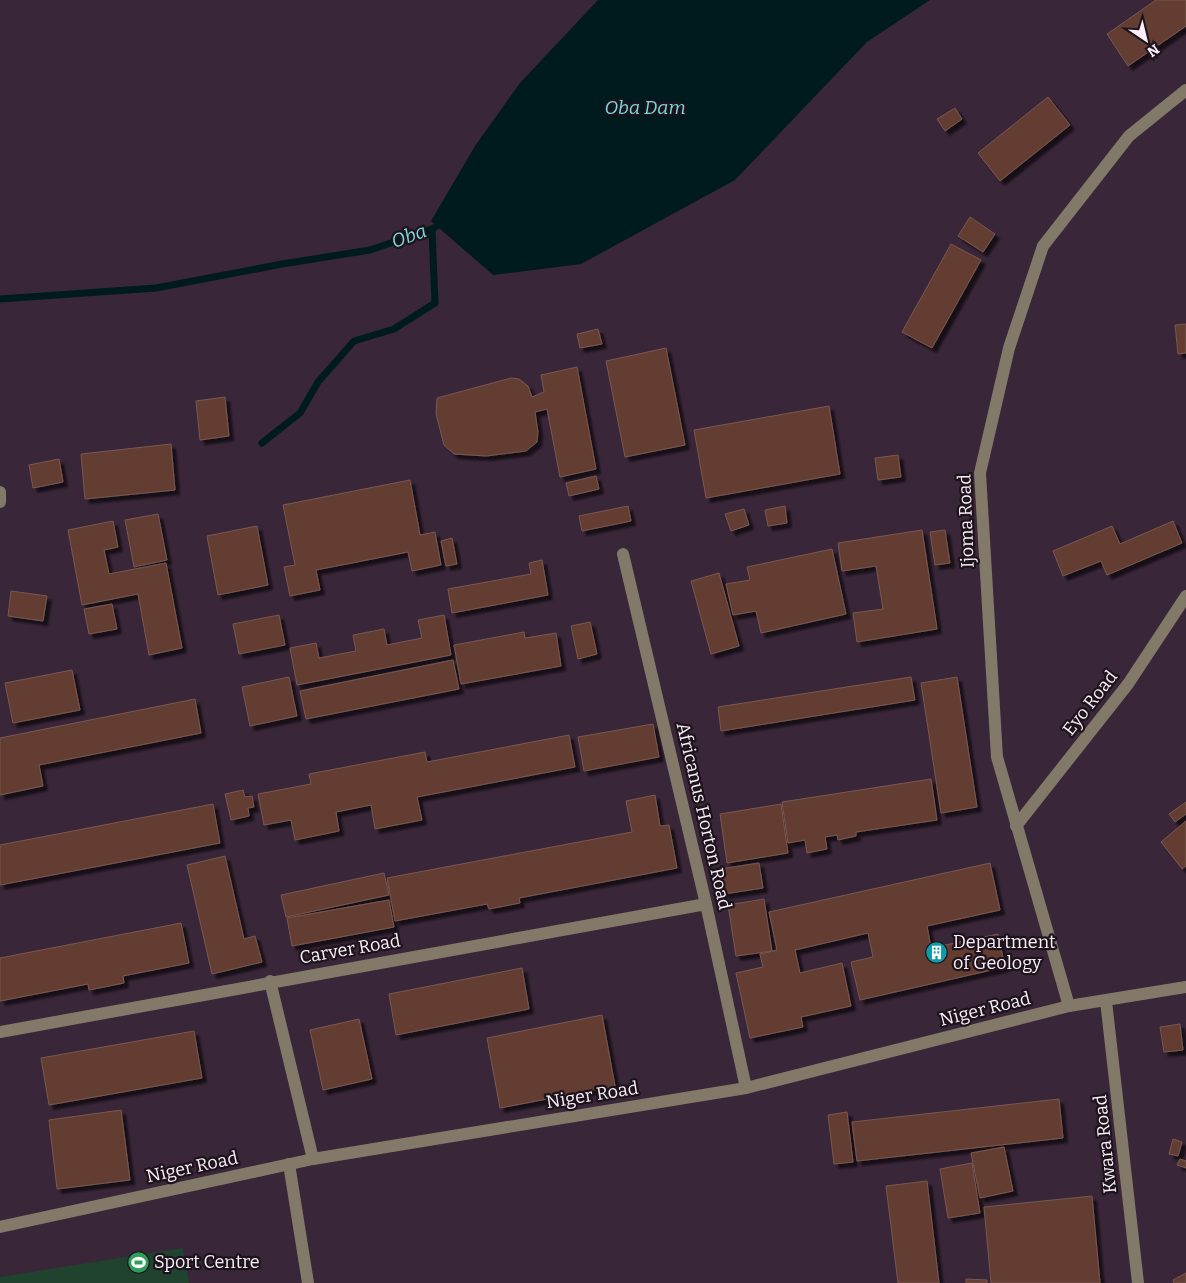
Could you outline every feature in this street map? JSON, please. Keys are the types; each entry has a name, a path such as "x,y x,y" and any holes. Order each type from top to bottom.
{"street":[{"name":"Ijoma Road","path":"1069,1006 997,757 980,473 1009,348 1043,246 1129,136 1186,90"},
{"path":"0,492 0,502"},
{"name":"Africanus Horton Road","path":"624,554 706,904 746,1088"},
{"name":"Eyo Road","path":"1016,826 1128,684 1186,596"},
{"name":"Carver Road","path":"0,1032 270,981 706,904"},
{"path":"270,981 313,1159"},
{"name":"Niger Road","path":"0,1227 313,1159 746,1088 1069,1006 1186,987"},
{"name":"Kwara Road","path":"1106,1001 1138,1283"},
{"path":"289,1164 308,1283"}],"green space":[{"name":"Sport Centre","path":"183,1248 189,1283 0,1283 0,1277"}],"water":[{"name":"Oba Dam","path":"598,0 930,0 867,42 735,180 581,264 493,275 431,221 475,146 520,83"}],"building":[{"path":"1156,0 1186,0 1186,26 1128,66 1107,34"},
{"path":"1048,97 1070,125 1000,181 978,153"},
{"path":"955,108 962,119 945,131 937,119"},
{"path":"970,217 995,234 983,252 958,236"},
{"path":"951,244 981,260 932,348 902,332"},
{"path":"1186,324 1186,353 1178,354 1175,325"},
{"path":"598,329 602,344 580,348 577,334"},
{"path":"666,348 685,445 625,457 606,361"},
{"path":"577,367 596,469 560,477 547,409 535,412 538,432 537,442 526,451 486,456 454,454 444,445 436,414 437,398 511,378 519,379 528,386 532,397 544,392 541,375"},
{"path":"225,397 229,436 200,440 196,401"},
{"path":"829,406 840,474 706,498 694,430"},
{"path":"171,444 175,490 85,499 81,454"},
{"path":"898,455 901,477 878,480 875,458"},
{"path":"59,459 63,482 33,488 29,465"},
{"path":"596,476 599,489 569,496 566,483"},
{"path":"410,480 420,535 435,532 441,565 412,571 408,552 316,570 320,590 290,596 284,567 295,565 283,505"},
{"path":"628,506 631,521 582,531 579,516"},
{"path":"785,506 787,523 768,526 765,510"},
{"path":"744,509 749,525 731,531 725,514"},
{"path":"158,514 167,560 134,567 125,520"},
{"path":"113,521 118,547 104,550 109,574 166,563 182,648 149,655 138,594 82,605 68,530"},
{"path":"1173,521 1182,543 1107,575 1101,561 1063,576 1053,551 1112,526 1120,544"},
{"path":"257,526 268,585 218,595 207,536"},
{"path":"922,530 937,629 857,642 853,613 883,609 876,566 842,571 838,543"},
{"path":"945,530 950,563 935,565 930,532"},
{"path":"452,538 457,564 446,566 441,541"},
{"path":"832,549 846,614 761,633 756,611 733,615 726,584 750,580 747,567"},
{"path":"542,560 548,595 452,613 448,589 531,574 529,563"},
{"path":"719,573 739,646 711,654 691,581"},
{"path":"11,591 47,596 43,621 8,616"},
{"path":"112,604 117,629 89,634 84,609"},
{"path":"279,615 285,645 239,654 233,624"},
{"path":"444,615 451,655 297,685 290,648 316,643 319,658 356,651 353,635 384,629 387,645 422,638 418,620"},
{"path":"590,622 597,654 578,659 571,626"},
{"path":"524,632 525,638 556,633 561,666 461,684 454,645"},
{"path":"453,660 459,689 306,719 300,691"},
{"path":"72,670 80,710 13,723 5,683"},
{"path":"289,677 297,716 250,726 242,687"},
{"path":"911,677 915,700 721,731 718,707"},
{"path":"957,677 977,807 941,813 921,683"},
{"path":"195,699 201,733 39,765 43,786 0,795 0,738"},
{"path":"653,724 659,757 584,771 578,737"},
{"path":"569,735 575,767 417,797 422,820 375,829 371,805 336,812 339,831 295,840 291,820 264,825 258,794 311,784 309,774 425,752 427,762"},
{"path":"931,779 937,820 856,832 856,836 838,840 837,835 825,837 827,849 807,853 805,840 788,843 782,802"},
{"path":"243,790 245,797 252,796 254,807 248,808 249,816 231,820 225,794"},
{"path":"655,795 660,826 669,825 677,868 519,898 520,903 489,909 487,904 395,921 387,878 632,832 626,801"},
{"path":"1186,802 1186,814 1175,822 1169,814"},
{"path":"213,804 220,843 0,885 0,845"},
{"path":"781,804 788,853 727,863 720,814"},
{"path":"1186,821 1186,866 1182,869 1161,842"},
{"path":"225,856 244,939 255,936 262,962 212,974 187,865"},
{"path":"759,863 763,888 724,894 720,869"},
{"name":"Department of Geology","path":"990,863 1000,910 927,926 931,948 998,934 1005,967 860,1000 851,962 873,957 868,933 795,950 800,973 842,963 851,1006 801,1017 803,1027 750,1038 736,973 763,967 760,954 777,950 769,912"},
{"path":"384,873 389,895 286,917 281,895"},
{"path":"764,899 772,951 736,956 728,905"},
{"path":"389,900 394,927 292,946 287,918"},
{"path":"181,923 189,963 123,976 124,983 89,990 88,984 0,1001 0,958"},
{"path":"522,968 529,1009 396,1035 389,994"},
{"path":"602,1015 615,1086 500,1108 487,1038"},
{"path":"359,1019 372,1079 323,1090 310,1030"},
{"path":"1180,1024 1183,1050 1164,1052 1160,1027"},
{"path":"194,1031 202,1078 49,1105 41,1058"},
{"path":"1059,1099 1063,1138 857,1161 852,1122"},
{"path":"121,1110 130,1180 57,1189 49,1120"},
{"path":"847,1112 853,1162 834,1164 828,1115"},
{"path":"1173,1139 1182,1142 1178,1156 1169,1154"},
{"path":"1004,1147 1013,1191 980,1198 971,1153"},
{"path":"1180,1159 1186,1161 1186,1168 1177,1165"},
{"path":"972,1163 980,1213 948,1218 940,1169"},
{"path":"927,1181 939,1283 898,1283 886,1186"},
{"path":"1092,1196 1100,1283 991,1283 984,1207"},
{"path":"1186,1273 1186,1283 1174,1283 1173,1280"},
{"path":"966,1279 987,1280 987,1283 966,1283"}],"waterway":[{"name":"Oba","path":"0,299 156,288 282,264 370,250 432,229 445,221"},
{"path":"262,443 300,413 318,382 354,341 394,329 435,303 432,229"}],"place":[{"name":"Department of Geology","path":"937,952"},
{"name":"Sport Centre","path":"138,1262"}]}
